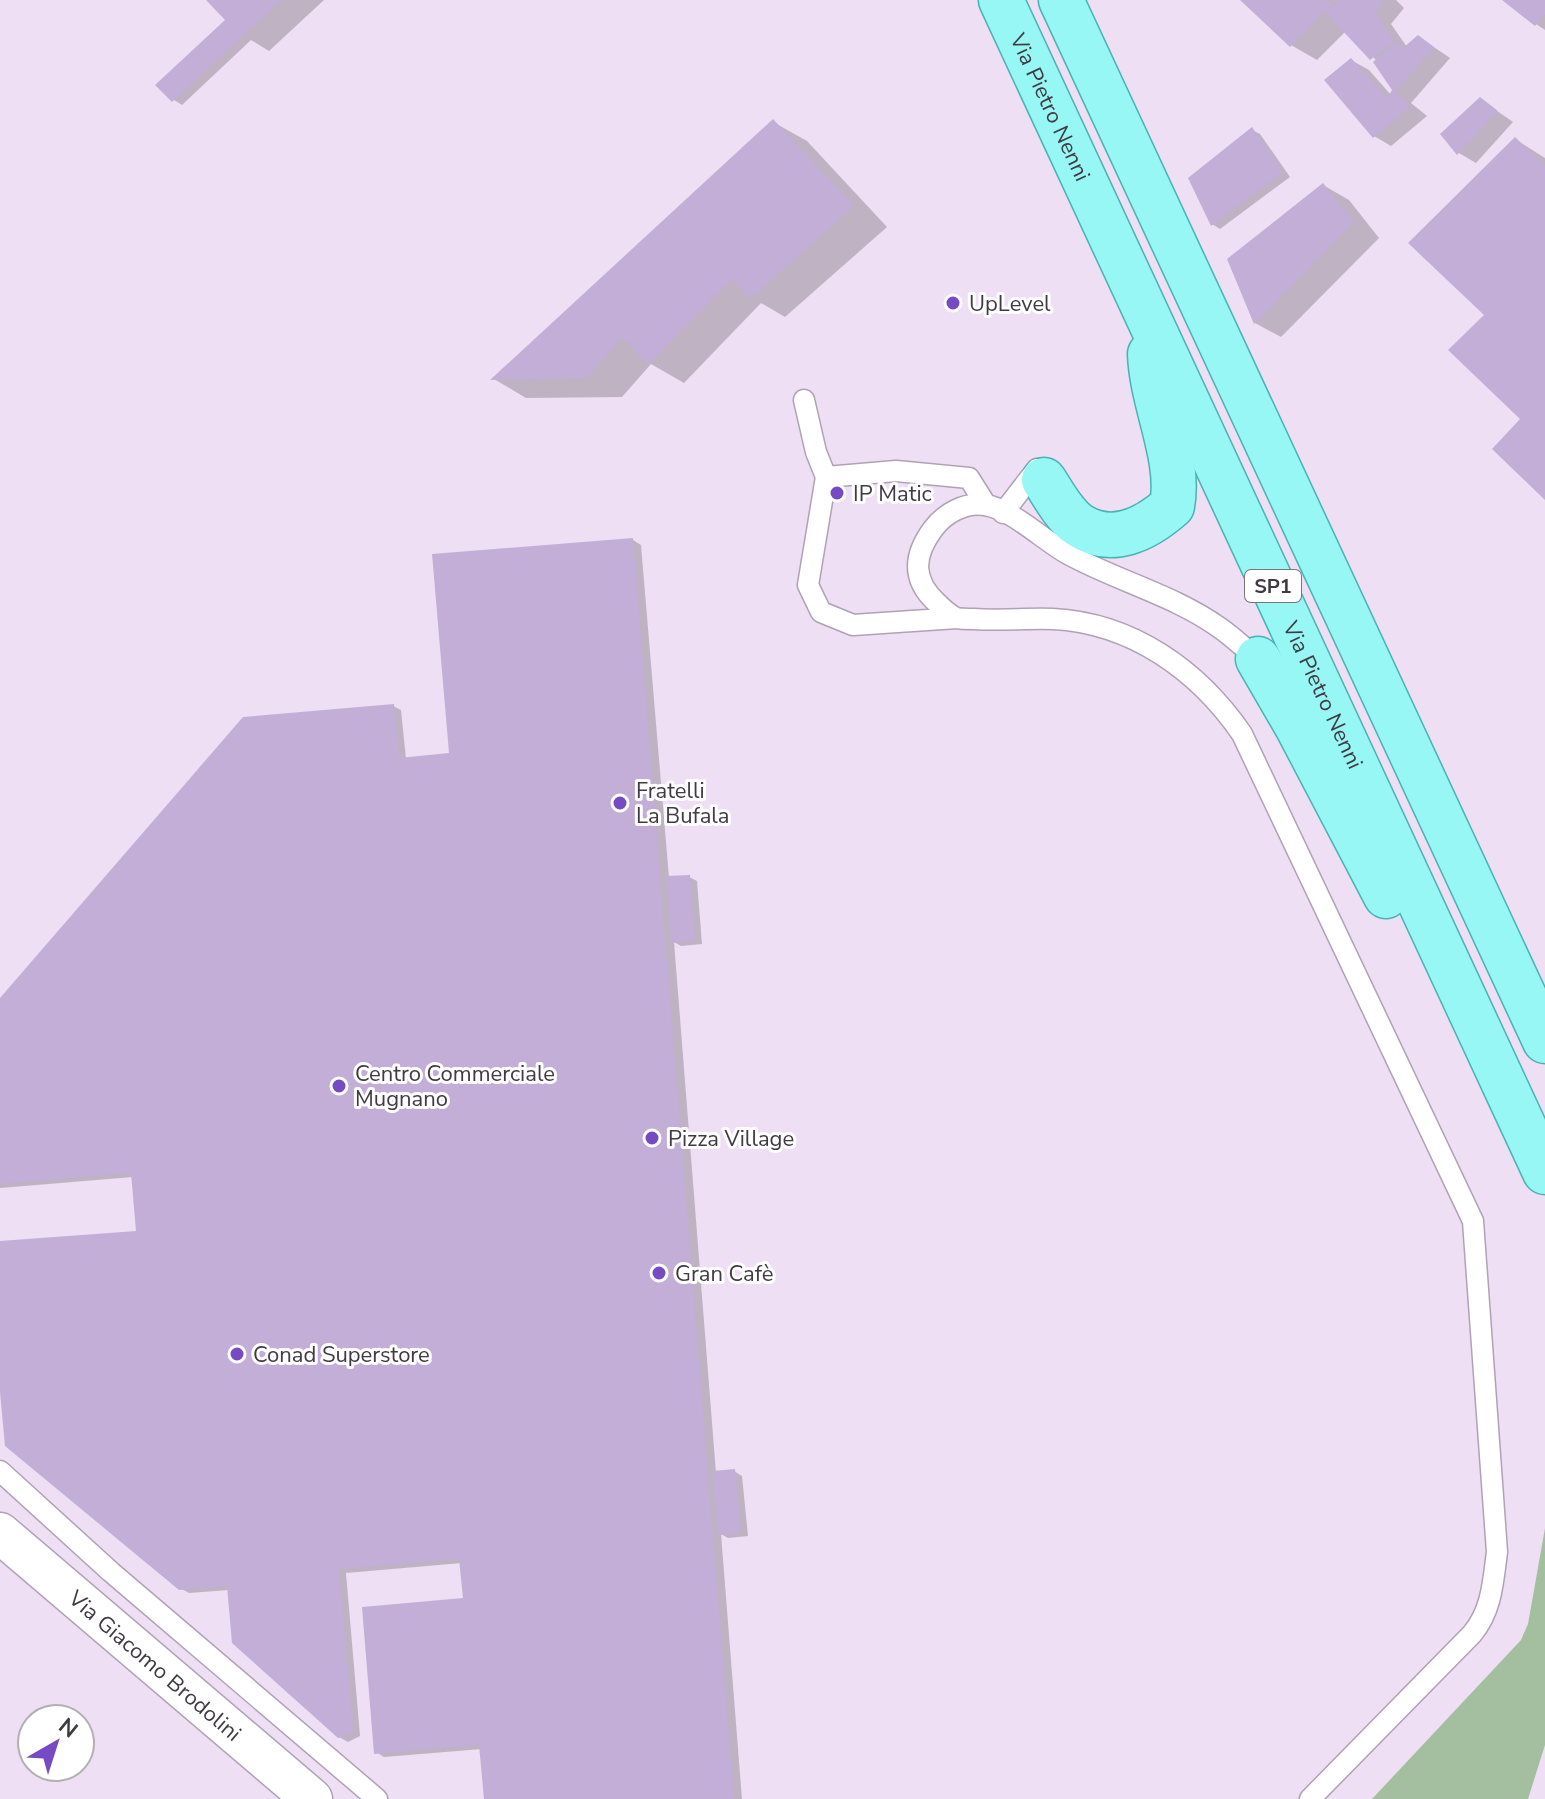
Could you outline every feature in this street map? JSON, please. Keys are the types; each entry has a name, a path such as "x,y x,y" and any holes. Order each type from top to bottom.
{"main road":[{"name":"Via Pietro Nenni","path":"1001,0 1545,1172"},
{"name":"SP1","path":"1061,0 1545,1041"},
{"path":"1040,475 1061,506 1079,525 1104,534 1130,533 1146,526 1172,506 1175,489 1150,363 1149,320"},
{"path":"1258,659 1298,728 1458,1035 1523,1126"}],"street":[{"name":"Via Giacomo Brodolini","path":"0,1533 312,1799"}],"lane":[{"path":"804,400 816,452 826,477 808,585 821,612 853,625 957,618 1004,621 1053,619 1093,625 1160,651 1213,696 1242,734 1473,1221 1497,1552 1493,1590 1486,1612 1472,1634 1310,1799"},
{"path":"826,477 896,471 969,478 995,509 1068,554 1170,600 1219,627 1258,659"},
{"path":"957,618 939,606 921,587 918,563 925,540 940,520 962,507 995,509 1040,475"},
{"path":"0,1471 111,1572 377,1799"}],"green space":[{"path":"1545,1528 1545,1745 1528,1799 1372,1799 1521,1640 1528,1624"}],"building":[{"path":"206,0 282,0 172,102 155,85 225,20"},
{"path":"1240,0 1327,0 1332,4 1290,47"},
{"path":"1340,0 1386,0 1375,13 1394,41 1370,60 1325,12"},
{"path":"1502,0 1545,0 1545,14 1535,26"},
{"path":"1418,35 1434,47 1395,92 1411,106 1373,138 1324,80 1351,58 1387,98 1392,90 1373,62 1395,42 1403,48"},
{"path":"1480,97 1498,111 1457,155 1440,134"},
{"path":"773,119 854,206 750,299 732,279 648,365 622,337 587,378 490,380"},
{"path":"1252,127 1283,172 1211,226 1188,178"},
{"path":"1515,137 1545,166 1545,500 1492,449 1520,419 1448,350 1484,315 1408,243"},
{"path":"1323,183 1354,222 1254,324 1227,259"},
{"name":"Centro Commerciale Mugnano","path":"633,538 734,1799 484,1799 479,1745 374,1754 362,1607 463,1598 459,1559 339,1569 353,1732 338,1738 232,1643 227,1586 179,1590 5,1446 0,1392 0,1241 136,1231 131,1173 0,1184 0,998 243,717 394,704 399,758 449,753 432,554"},
{"path":"690,875 695,941 671,943 666,876"},
{"path":"735,1469 741,1533 718,1535 712,1471"}],"place":[{"name":"UpLevel","path":"953,303"},
{"name":"IP Matic","path":"837,493"},
{"name":"Fratelli La Bufala","path":"620,803"},
{"name":"Centro Commerciale Mugnano","path":"339,1086"},
{"name":"Pizza Village","path":"652,1138"},
{"name":"Gran Cafè","path":"659,1273"},
{"name":"Conad Superstore","path":"237,1354"}]}
